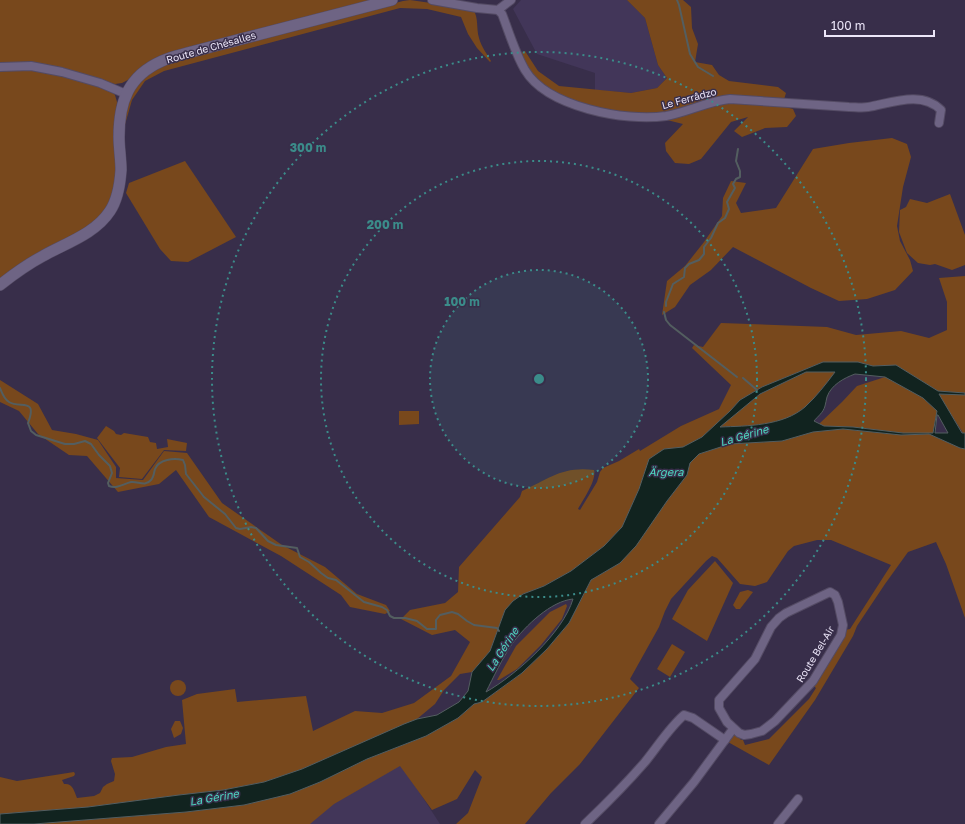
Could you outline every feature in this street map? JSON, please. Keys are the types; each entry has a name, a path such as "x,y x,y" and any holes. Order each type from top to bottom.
{"street":[{"name":"Route de Chésalles","path":"0,285 18,271 88,231 102,221 110,210 117,196 120,184 120,120 122,102 135,79 149,68 162,61 191,52 392,0"},
{"path":"432,0 498,10 511,0"},
{"name":"Le Ferrâdzo","path":"498,10 502,14 525,70 534,81 545,91 576,106 597,112 639,118 666,116 719,100 730,99 849,107 867,107 906,99 923,100 937,106 941,110 939,123"},
{"path":"0,67 31,66 62,72 100,83 126,94"},
{"name":"Route Bel-Air","path":"827,593 833,593 838,602 843,625 841,635 814,681 775,721 762,731 744,734 739,733 733,728 727,722 719,708 719,700 755,659 771,627 786,613 827,593"},
{"path":"585,824 618,792 661,742 674,724 684,715 693,718 725,740"},
{"path":"659,824 670,813 694,782 733,728"},
{"path":"778,824 798,799"}],"shaded area":[{"path":"0,0 383,0 189,48 122,83 115,84 103,81 115,95 117,102 115,137 116,184 107,208 87,228 0,281"},
{"path":"410,0 473,9 476,16 480,41 491,61 490,62 477,48 468,34 461,17 427,9 400,8 164,71 145,81 132,100 124,128 125,107 130,97 141,80 161,65 191,55"},
{"path":"521,0 627,0 645,18 658,65 667,78 657,88 631,93 595,90 595,73 537,54 513,9"},
{"path":"627,0 683,0 691,7 692,28 698,44 695,62 712,65 719,75 729,81 778,87 786,93 782,106 793,109 796,116 787,127 765,128 742,137 734,131 748,117 731,122 701,159 689,164 675,163 666,151 665,143 683,124 659,118 614,112 579,104 547,89 527,69 521,53 525,51 538,71 559,86 631,93 657,88 667,78 658,65 645,18"},
{"path":"892,138 907,144 911,157 903,187 897,226 900,241 910,260 913,271 895,290 867,299 839,301 733,247 711,270 690,285 675,307 662,315 667,281 685,266 722,216 723,198 731,181 746,183 736,203 741,213 776,208 813,149"},
{"path":"185,161 236,237 188,262 171,261 160,249 126,193 129,183"},
{"path":"950,194 965,235 965,265 952,270 935,264 930,265 918,263 907,253 899,232 900,210 906,207 910,199 927,203"},
{"path":"965,276 965,393 938,391 896,365 873,366 858,362 823,362 762,387 740,400 702,437 683,447 664,449 650,459 639,489 622,527 604,546 571,571 544,586 523,594 505,610 490,651 472,672 460,674 444,690 435,704 417,719 302,769 264,782 223,790 88,807 0,814 0,777 17,781 74,772 74,776 62,780 64,784 71,786 77,798 94,796 100,793 103,787 107,784 114,781 115,774 111,761 112,758 132,757 166,747 186,744 182,700 197,694 235,689 237,702 306,696 313,731 355,711 382,713 414,703 451,676 470,642 455,630 432,635 401,619 410,610 445,603 458,592 459,567 520,497 522,491 556,474 573,470 594,470 593,479 589,490 578,509 580,510 597,482 603,468 619,461 639,449 640,451 681,426 719,409 731,385 692,348 694,345 703,347 721,323 827,327 856,335 901,331 929,338 947,330 947,302 939,278"},
{"path":"806,372 836,372 805,407 796,414 786,419 764,424 719,427 760,394"},
{"path":"885,377 923,398 937,411 933,433 903,433 853,427 824,426 819,424 857,386"},
{"path":"0,380 38,404 52,430 98,440 116,467 116,478 143,480 164,451 187,453 222,503 282,545 325,567 357,594 386,605 390,611 385,614 350,607 341,595 281,556 209,517 176,470 159,484 118,492 87,456 69,455 38,434 19,411 0,402"},
{"path":"939,394 965,395 965,433 963,433"},
{"path":"399,411 419,411 419,424 399,425"},
{"path":"106,426 116,434 121,435 124,433 148,437 150,442 156,443 157,449 168,447 167,439 187,443 186,451 164,450 142,479 119,477 120,468 97,438"},
{"path":"843,429 901,435 929,434 965,449 965,618 946,564 936,542 908,552 857,626 853,636 815,700 769,765 728,742 733,735 737,735 741,740 743,740 745,745 769,739 809,699 816,688 813,685 845,630 850,629 891,565 831,540 817,540 794,546 788,551 767,582 755,586 740,584 717,558 712,556 671,599 659,627 630,679 639,688 580,764 551,793 525,824 456,824 468,813 482,777 475,770 457,799 432,810 400,766 334,804 310,824 34,824 186,812 244,805 290,794 320,782 367,759 426,736 458,718 474,704 482,702 522,673 547,649 569,623 591,580 620,563 687,475 690,463 699,454 730,444 782,441 813,432"},
{"path":"715,561 733,583 707,641 672,619 688,590"},
{"path":"748,590 753,592 740,609 736,609 733,605 740,592"},
{"path":"566,604 567,606 562,619 541,645 517,669 497,680 516,646 550,612"},
{"path":"672,644 685,652 670,677 657,669"},
{"path":"175,680 181,680 186,685 184,694 181,696 175,696 170,691 170,685"},
{"path":"175,721 180,721 183,728 181,734 174,738 171,729"},
{"path":"401,764 440,824 273,824"}],"water":[{"name":"Ärgera","path":"823,362 858,362 873,366 896,365 938,391 965,393 965,395 939,394 962,433 965,433 965,449 929,434 901,435 843,429 813,432 782,441 730,444 699,454 690,463 687,475 636,546 620,563 591,580 569,623 547,649 522,673 482,702 474,704 458,718 426,736 367,759 320,782 290,794 244,805 186,812 34,824 0,824 0,814 88,807 223,790 264,782 302,769 404,724 417,719 437,715 459,702 468,691 472,672 490,651 505,610 513,601 523,594 544,586 571,571 604,546 622,527 639,489 649,459 664,449 683,447 702,437 740,400 762,387","holes":["806,372 835,372 805,407 786,418 764,424 720,427 760,394","855,374 885,377 923,398 937,411 933,433 903,433 853,427 824,426 814,421 823,411 829,393 838,382","937,415 938,415 948,433 935,433","573,599 568,612 549,639 511,675 486,692 505,655 517,637 531,622 547,609"]}],"waterway":[{"path":"677,0 690,54 698,67 713,76"},
{"path":"666,306 666,302 673,284 684,277 685,268 689,264 699,260 704,254 704,247 711,238 718,223 725,218 729,209 727,202 735,188 733,184 736,179 740,177 740,171 736,161 738,149"},
{"path":"664,312 666,320 670,325 737,377"},
{"path":"743,378 757,390"},
{"name":"La Gérine","path":"0,388 4,398 7,401 13,404 26,405 29,407 31,410 31,415 28,423 31,431 36,435 65,444 74,444 85,441 91,444 110,466 112,473 108,483 109,486 117,487 131,482 149,482 152,479 155,469 163,461 171,459 183,460 186,474 204,497 225,514 236,528 256,528 268,541 276,545 297,548 300,557 309,562 328,578 336,580 364,602 382,607 387,610 390,616 394,618 405,618 417,621 427,629 436,629 436,620 440,615 452,612 458,614 474,625 497,628 499,631"}]}
